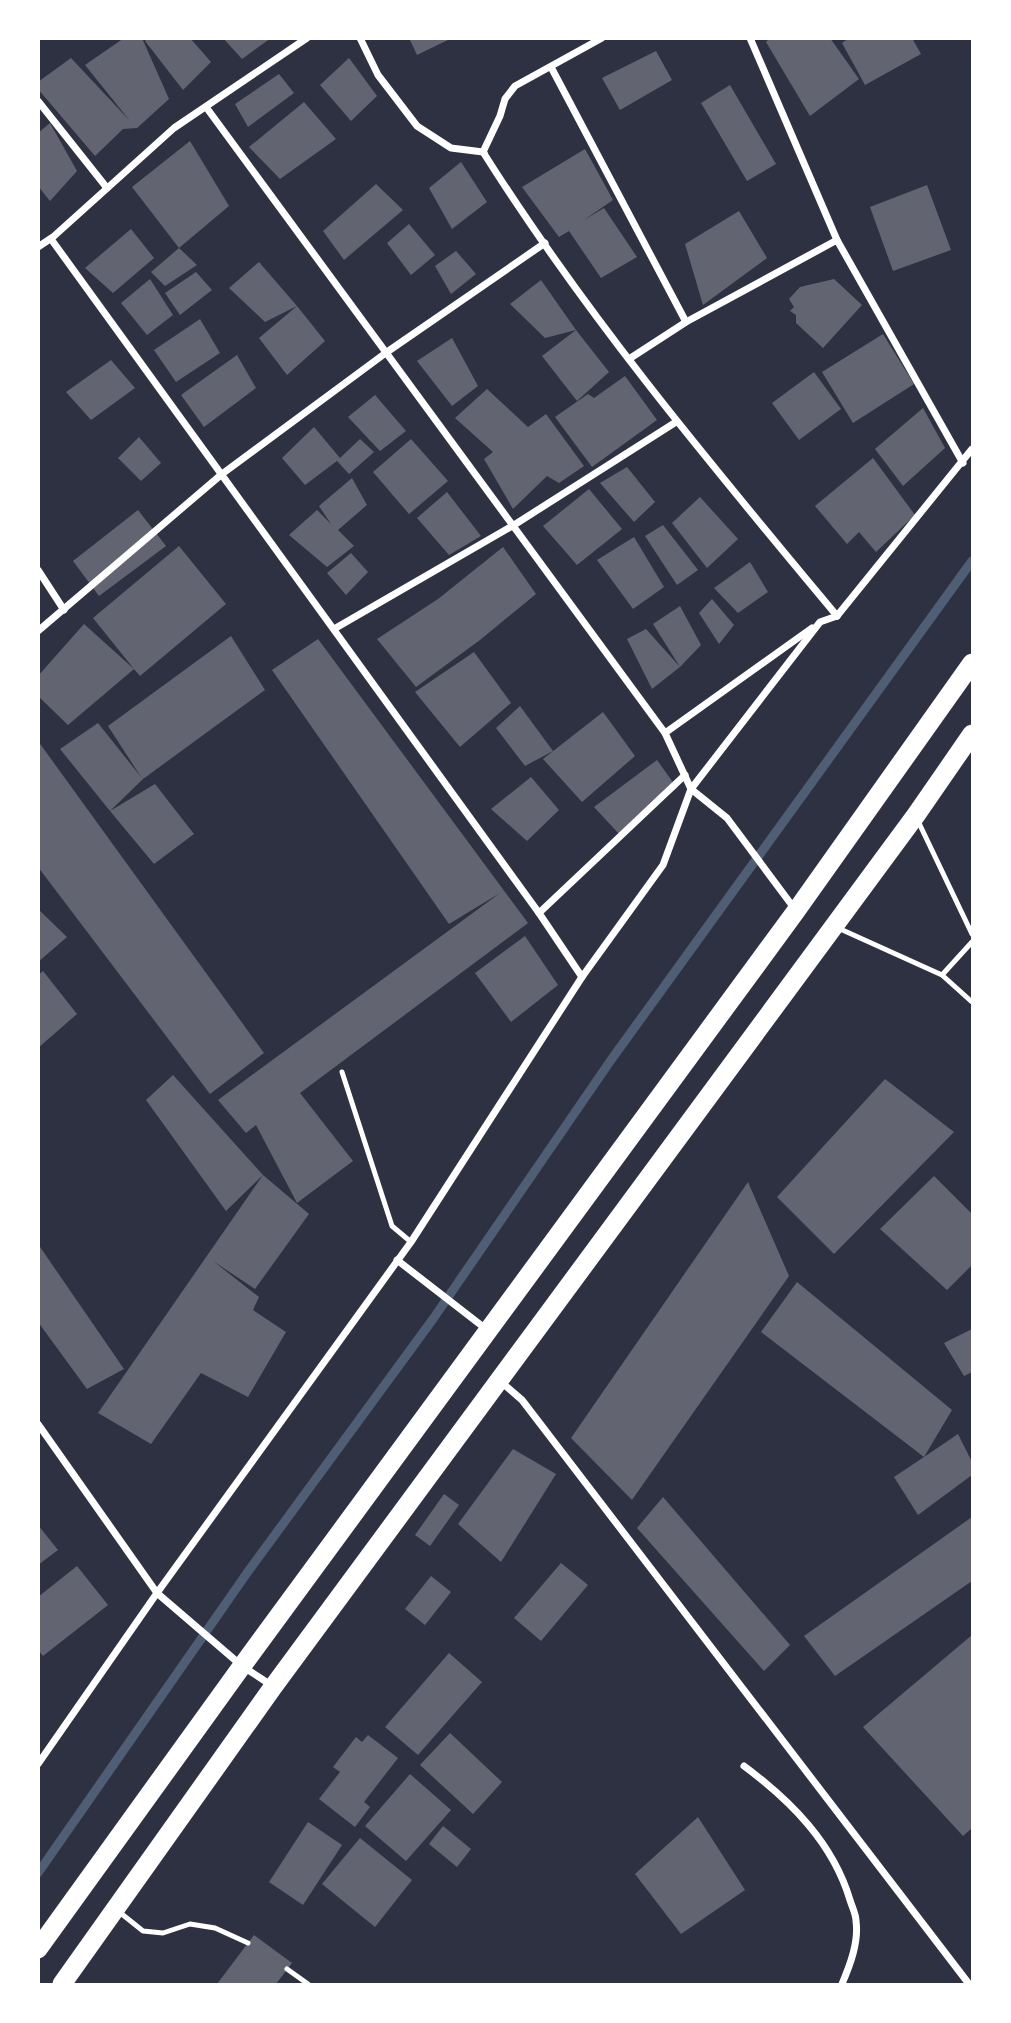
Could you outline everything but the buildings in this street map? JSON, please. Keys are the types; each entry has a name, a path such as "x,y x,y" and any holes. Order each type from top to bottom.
{"highway":[{"path":"38,1950 242,1666 796,911 972,663"},
{"path":"62,1984 274,1687 834,926 972,734"}],"street":[{"path":"38,247 51,239 174,128 307,38"},
{"path":"360,38 378,75 417,126 451,148 483,152 545,243 677,422 838,616"},
{"path":"483,152 505,99 516,86 602,38"},
{"path":"750,38 837,240 963,463"},
{"path":"551,67 686,322"},
{"path":"38,101 107,188"},
{"path":"206,107 665,733 691,789 727,818 796,911"},
{"path":"51,239 540,913 582,977"},
{"path":"629,359 686,322 837,240"},
{"path":"38,631 222,474 387,352 545,243"},
{"path":"334,629 514,525 677,422"},
{"path":"665,733 820,622 838,616 972,449"},
{"path":"38,570 64,610"},
{"path":"38,1764 157,1593 411,1242 582,977 663,865 691,789 820,622"},
{"path":"540,913 685,775"},
{"path":"397,1260 490,1331"},
{"path":"499,1380 522,1400 969,1984"},
{"path":"38,1424 157,1593 242,1666 274,1687"},
{"path":"744,1766 770,1786 812,1828 830,1852 844,1881 857,1922 852,1959 842,1984"}],"lane":[{"path":"915,815 972,934"},
{"path":"834,926 942,975 972,1002"},
{"path":"942,975 972,942"},
{"path":"342,1072 393,1226 411,1242"},
{"path":"116,1909 144,1931 163,1933 190,1924 215,1928 248,1943"},
{"path":"287,1969 308,1984"}],"waterway":[{"path":"38,1873 247,1573 433,1319 611,1060 972,561"}]}
